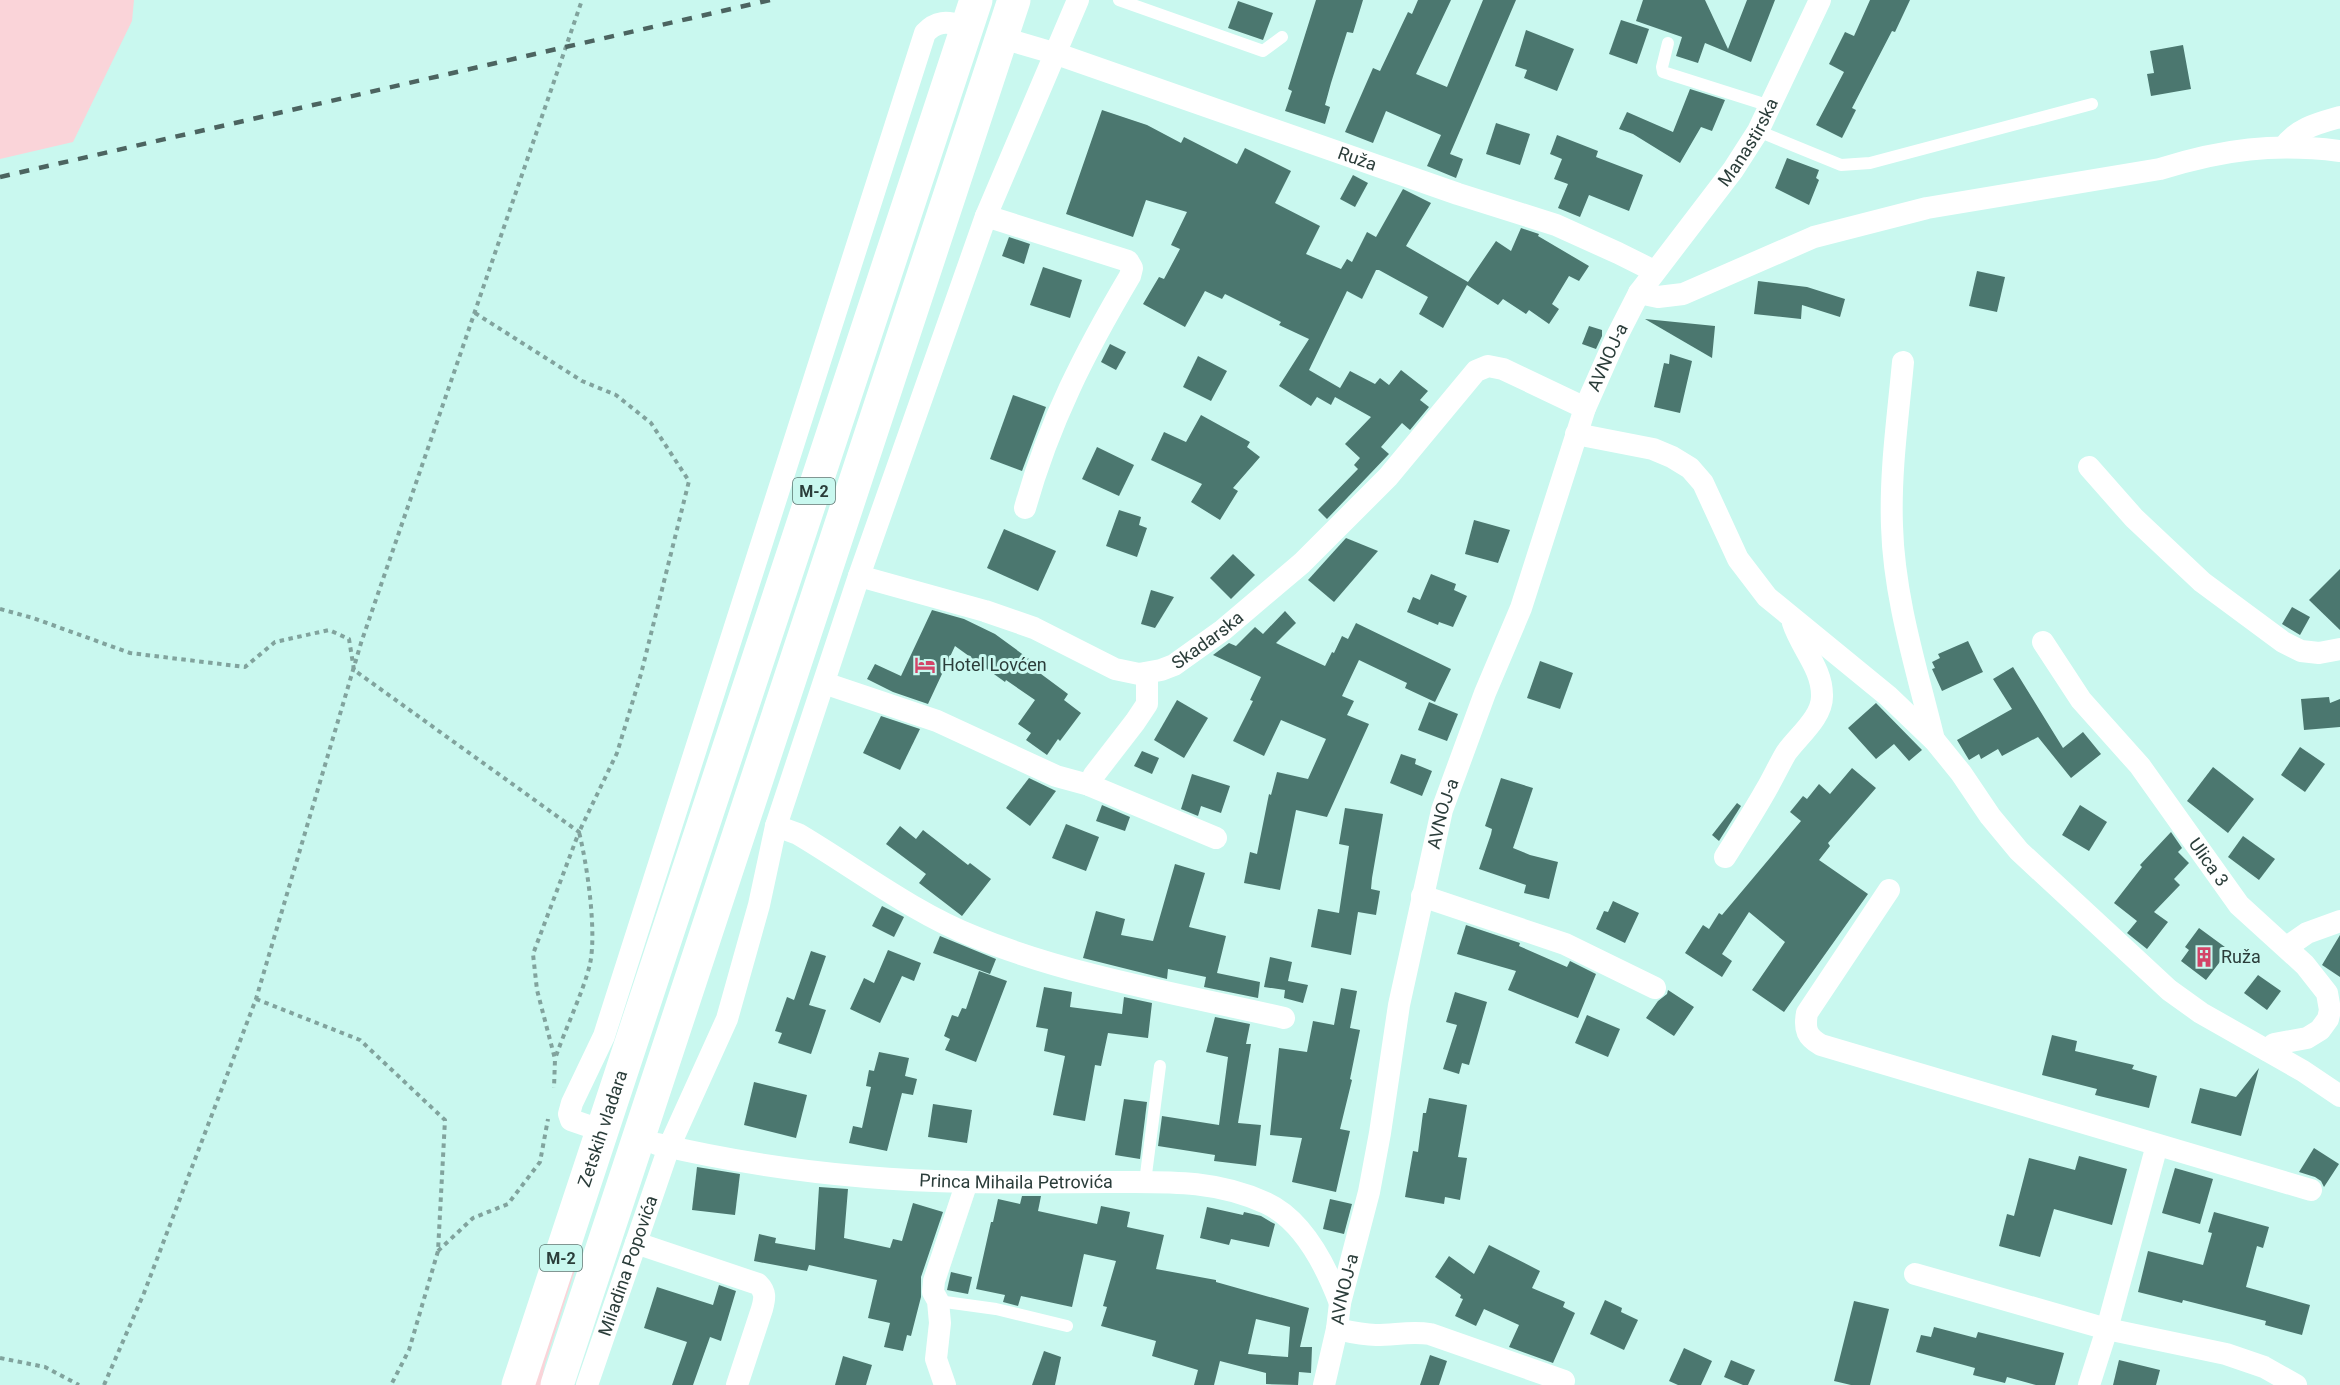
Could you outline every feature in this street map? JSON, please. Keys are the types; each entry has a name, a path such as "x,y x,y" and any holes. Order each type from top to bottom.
{"main road":[{"name":"M-2","path":"654,1143 952,190 1014,0"},
{"name":"Zetskih vladara","path":"519,1385 920,171 969,13"},
{"name":"Zetskih vladara","path":"557,1385 654,1143"}],"street":[{"name":"Miladina Popovića","path":"587,1385 636,1243 654,1143 727,1019 759,904 776,826 859,576 986,216 1057,54 1078,0"},
{"name":"Manastirska","path":"1654,271 1732,170 1758,131 1820,0"},
{"path":"603,1131 571,1120 569,1114 572,1103 591,1068 604,1036 925,33 932,25 969,13"},
{"name":"Ruža","path":"1009,40 1057,54 1436,186 1556,225 1654,271"},
{"path":"2284,147 2299,132 2340,117"},
{"path":"1639,293 1658,297 1683,294 1814,237 1927,208 2160,169 2232,151 2284,147 2340,151"},
{"path":"986,216 1128,261 1132,268 1130,276 1100,328 1054,419 1037,464 1025,508"},
{"name":"AVNOJ-a","path":"1324,1385 1337,1329 1340,1303 1369,1192 1399,1005 1442,810 1485,693 1521,608 1585,408 1616,338 1639,293 1654,271"},
{"path":"1903,362 1892,486 1894,555 1902,610 1935,741"},
{"name":"Skadarska","path":"859,576 985,611 1034,628 1115,669 1131,673 1161,670 1174,665 1215,636 1302,564 1388,477 1472,374 1488,366 1503,369 1585,408"},
{"path":"1576,434 1653,449 1690,468 1703,483 1738,559 1767,597 1888,696 1935,741 1961,773 1990,816 2019,851 2169,990 2201,1013 2304,1071 2340,1096"},
{"path":"2089,467 2134,518 2202,582 2283,642 2301,651 2319,653 2340,649"},
{"path":"1725,857 1748,822 1785,755 1819,711 1823,698 1821,681 1814,664 1798,639 1792,619"},
{"name":"Ulica 3","path":"2043,642 2081,700 2140,766 2239,905 2306,965 2327,993 2330,1010 2325,1025 2314,1035 2274,1044 2267,1050"},
{"path":"1089,785 1147,704 1147,673"},
{"path":"824,683 937,721 1056,776 1089,785 1216,838"},
{"path":"776,826 798,834 936,919 976,938 1113,979 1284,1018"},
{"path":"1889,890 1807,1013 1804,1026 1811,1039 1821,1045 2311,1190"},
{"path":"1422,896 1566,944 1655,988"},
{"path":"2287,947 2307,933 2340,921"},
{"name":"Princa Mihaila Petrovića","path":"654,1143 801,1170 967,1182 1200,1183 1251,1197 1292,1218 1329,1278 1340,1303"},
{"path":"2089,1385 2107,1329 2157,1146"},
{"path":"945,1385 936,1359 940,1323 938,1301 933,1292 934,1281 967,1182"},
{"path":"636,1243 758,1284 762,1289 765,1298 736,1385"},
{"path":"1915,1274 2107,1329 2226,1353 2264,1367 2296,1385"},
{"path":"1337,1329 1368,1335 1417,1332 1430,1334 1564,1381"}],"lane":[{"path":"1119,0 1263,51 1282,37"},
{"path":"1668,43 1662,67 1663,72 1770,106"},
{"path":"1758,131 1841,165 1870,163 2092,104"},
{"path":"1144,1182 1160,1066"},
{"path":"938,1301 996,1309 1067,1326"}],"path":[{"path":"104,1385 144,1293 256,999 354,670 582,0"},
{"path":"475,313 582,381 616,395 651,423 689,481 641,674 617,753 579,832 533,954 537,990 555,1059 555,1083"},
{"path":"0,609 33,618 130,653 244,667 275,642 329,630 350,639 354,670 579,832 585,854 593,944 589,965 555,1059"},
{"path":"256,999 360,1040 445,1120 438,1251 409,1350 391,1385"},
{"path":"438,1251 473,1218 508,1204 540,1162"},
{"path":"0,1358 45,1367 79,1385"}],"shaded area":[{"path":"0,0 134,0 132,21 73,142 0,159"},
{"path":"575,1245 582,1248 545,1364 541,1385 531,1385"}],"building":[{"path":"1316,0 1363,0 1353,33 1347,32 1331,83 1325,105 1330,107 1325,124 1285,111 1292,91 1288,89"},
{"path":"1418,0 1451,0 1416,74 1447,87 1483,0 1516,0 1450,154 1463,159 1456,178 1427,166 1441,135 1386,111 1373,143 1345,132 1373,68 1380,71 1408,12 1412,14"},
{"path":"1643,0 1705,0 1728,49 1747,0 1775,0 1751,62 1705,43 1698,63 1676,56 1682,37 1636,21"},
{"path":"1870,0 1910,0 1895,32 1892,31 1852,108 1856,110 1842,138 1816,125 1844,72 1829,64 1845,32 1854,36"},
{"path":"1238,1 1273,13 1263,40 1228,28"},
{"path":"1621,20 1649,29 1637,64 1609,54"},
{"path":"1526,30 1574,49 1557,91 1524,78 1527,70 1515,66"},
{"path":"2183,45 2191,89 2151,96 2147,74 2154,73 2150,51"},
{"path":"1690,89 1725,100 1712,131 1701,127 1680,163 1633,134 1619,129 1627,112 1673,132"},
{"path":"1102,110 1147,125 1181,143 1184,137 1237,164 1245,148 1291,171 1275,203 1320,226 1306,254 1341,269 1347,259 1352,262 1367,232 1376,237 1403,189 1431,203 1406,246 1468,282 1496,241 1511,251 1521,228 1539,234 1538,236 1589,266 1579,281 1569,276 1552,304 1559,309 1549,324 1529,310 1526,314 1503,299 1498,305 1467,285 1443,328 1419,314 1428,297 1379,270 1376,270 1362,299 1347,291 1309,370 1340,388 1350,371 1375,384 1380,378 1389,385 1401,370 1428,391 1420,400 1429,407 1410,430 1402,423 1381,447 1389,454 1327,519 1318,510 1358,469 1354,465 1360,458 1345,444 1371,417 1335,397 1331,405 1317,397 1311,406 1279,386 1309,339 1279,325 1281,322 1225,294 1222,299 1205,291 1185,327 1143,304 1159,277 1164,279 1180,249 1171,245 1187,212 1146,200 1133,237 1066,214"},
{"path":"1496,123 1530,134 1520,165 1486,154"},
{"path":"1557,135 1598,151 1596,157 1643,175 1629,211 1589,195 1580,217 1558,208 1568,184 1554,179 1562,159 1550,154"},
{"path":"1787,158 1819,170 1816,178 1819,180 1809,205 1775,188"},
{"path":"1353,175 1368,183 1355,207 1340,199"},
{"path":"1009,237 1030,244 1024,264 1002,256"},
{"path":"1043,267 1082,280 1070,318 1030,305"},
{"path":"1977,271 2005,277 1997,312 1969,306"},
{"path":"1758,281 1807,287 1845,299 1840,317 1802,305 1801,319 1754,314"},
{"path":"1645,319 1715,326 1712,358"},
{"path":"1589,326 1602,330 1602,336 1596,349 1582,344"},
{"path":"1110,344 1126,352 1116,370 1101,362"},
{"path":"1670,354 1692,361 1680,413 1654,407 1664,363 1669,364"},
{"path":"1198,356 1227,371 1211,401 1183,387"},
{"path":"1013,395 1046,407 1022,471 990,459"},
{"path":"1201,415 1250,442 1247,447 1260,457 1233,488 1238,491 1220,520 1191,502 1202,484 1151,460 1164,432 1186,442"},
{"path":"1097,447 1134,465 1119,496 1082,479"},
{"path":"1119,510 1141,517 1139,525 1147,528 1137,557 1106,546"},
{"path":"1474,520 1510,530 1498,563 1465,554"},
{"path":"1004,529 1056,551 1038,591 987,568"},
{"path":"1346,538 1378,551 1334,602 1308,580"},
{"path":"1233,554 1255,575 1231,599 1210,578"},
{"path":"2340,569 2340,630 2309,600"},
{"path":"1431,574 1456,584 1454,590 1467,596 1453,627 1439,622 1438,625 1407,612 1413,597 1420,600"},
{"path":"1151,590 1174,597 1155,628 1141,624"},
{"path":"2292,607 2310,617 2300,635 2282,624"},
{"path":"932,610 964,619 995,634 1040,667 1037,671 1068,694 1064,700 1081,713 1047,755 1026,740 1031,733 1018,724 1035,700 1006,680 1005,682 955,646 928,704 893,692 867,679 875,664 901,676"},
{"path":"1285,611 1296,623 1276,643 1325,666 1342,636 1348,639 1356,623 1451,669 1435,702 1405,688 1407,683 1359,660 1342,696 1354,701 1347,715 1369,724 1327,817 1296,810 1280,890 1244,883 1250,852 1257,854 1269,794 1271,795 1277,772 1308,779 1326,739 1281,720 1264,756 1233,741 1253,701 1250,700 1261,677 1213,655 1229,643 1236,646 1255,627 1263,634"},
{"path":"1968,641 1983,672 1942,691 1932,669 1935,668 1932,662 1940,658 1938,654"},
{"path":"1540,661 1573,673 1560,709 1527,698"},
{"path":"2013,667 2063,748 2083,732 2101,754 2071,778 2038,737 2002,756 1998,749 1981,759 1979,754 1969,760 1957,740 2012,709 1993,679"},
{"path":"2329,697 2330,703 2340,699 2340,727 2304,730 2301,699"},
{"path":"1177,700 1208,718 1184,758 1154,740"},
{"path":"1429,702 1458,714 1447,741 1418,730"},
{"path":"1876,703 1922,750 1909,761 1894,744 1876,759 1848,728"},
{"path":"881,716 920,729 900,770 863,753"},
{"path":"2300,747 2325,764 2305,792 2281,775"},
{"path":"1142,751 1159,758 1152,774 1134,766"},
{"path":"1401,754 1416,759 1415,764 1432,771 1422,796 1390,783"},
{"path":"2213,767 2254,799 2228,833 2187,801"},
{"path":"1852,768 1876,788 1828,843 1830,846 1819,860 1868,894 1784,1012 1752,990 1785,942 1749,912 1722,954 1732,961 1722,977 1685,953 1703,925 1709,929 1719,913 1722,915 1801,821 1790,812 1803,796 1807,799 1819,784 1830,794"},
{"path":"1192,774 1230,786 1221,813 1201,806 1198,816 1181,809"},
{"path":"1029,778 1056,791 1030,826 1006,808"},
{"path":"1501,778 1533,788 1513,848 1558,862 1549,899 1524,893 1526,885 1479,869 1492,829 1485,826"},
{"path":"1737,803 1741,806 1719,841 1712,835"},
{"path":"1102,805 1130,817 1125,831 1096,821"},
{"path":"2080,805 2107,822 2089,851 2062,835"},
{"path":"1345,808 1383,814 1371,889 1380,891 1376,915 1358,912 1351,955 1311,947 1318,909 1339,913 1349,846 1339,844"},
{"path":"1066,824 1099,837 1086,871 1052,858"},
{"path":"900,826 916,839 923,830 968,865 970,863 991,879 962,916 919,883 926,874 886,844"},
{"path":"2171,832 2182,848 2178,852 2189,863 2174,879 2180,885 2154,912 2168,922 2147,949 2127,933 2137,921 2114,903 2142,867 2140,865"},
{"path":"2243,836 2275,859 2259,880 2228,857"},
{"path":"1175,864 1205,873 1189,927 1226,936 1217,973 1260,982 1258,998 1204,987 1206,977 1168,969 1167,979 1083,958 1096,911 1125,919 1121,935 1153,941"},
{"path":"1613,901 1639,913 1625,943 1596,929 1604,911 1608,912"},
{"path":"882,906 904,917 894,937 872,926"},
{"path":"1466,925 1520,943 1519,946 1567,967 1570,961 1596,974 1578,1018 1508,990 1516,971 1457,954"},
{"name":"Ruža","path":"2199,928 2229,950 2206,980 2181,961 2189,950 2185,947"},
{"path":"2340,935 2340,977 2322,965"},
{"path":"940,936 996,959 990,974 933,953"},
{"path":"888,950 921,963 914,981 902,976 880,1023 850,1009 864,978 874,983"},
{"path":"811,951 826,956 809,1005 826,1010 811,1054 778,1043 782,1033 775,1031 787,997 794,1000"},
{"path":"1270,957 1292,962 1288,981 1308,985 1303,1003 1284,998 1285,990 1264,987"},
{"path":"979,971 1007,981 976,1062 945,1050 950,1039 944,1036 952,1015 958,1017 962,1008 966,1009"},
{"path":"2258,975 2281,991 2267,1010 2244,993"},
{"path":"1044,987 1072,992 1070,1007 1122,1014 1124,997 1152,1003 1148,1038 1108,1033 1101,1066 1095,1065 1085,1121 1053,1115 1065,1056 1044,1051 1048,1029 1036,1027"},
{"path":"1341,988 1357,991 1350,1028 1360,1030 1350,1079 1352,1080 1340,1129 1350,1131 1336,1192 1292,1182 1302,1138 1270,1135 1279,1048 1307,1052 1313,1021 1334,1025"},
{"path":"1668,990 1694,1007 1674,1036 1646,1018"},
{"path":"1455,992 1487,1002 1469,1065 1462,1063 1459,1074 1443,1069 1457,1025 1446,1022"},
{"path":"1587,1015 1620,1029 1608,1057 1575,1043"},
{"path":"1215,1017 1250,1024 1246,1044 1251,1044 1238,1123 1261,1125 1256,1166 1214,1161 1215,1155 1158,1146 1162,1116 1219,1125 1228,1057 1206,1052"},
{"path":"2052,1035 2077,1041 2075,1051 2134,1065 2132,1069 2157,1076 2149,1108 2095,1095 2097,1089 2042,1075"},
{"path":"879,1052 909,1058 905,1076 917,1079 913,1095 902,1093 887,1151 849,1143 853,1126 862,1128 871,1087 866,1086 869,1070 874,1071"},
{"path":"2259,1068 2241,1136 2191,1123 2200,1088 2236,1097"},
{"path":"754,1082 807,1095 796,1138 744,1125"},
{"path":"1429,1098 1467,1105 1458,1157 1467,1158 1460,1200 1445,1197 1444,1204 1405,1197 1413,1151 1418,1152 1423,1113 1426,1113"},
{"path":"1124,1099 1147,1102 1140,1159 1115,1155"},
{"path":"933,1104 972,1110 967,1143 928,1137"},
{"path":"2314,1148 2339,1164 2324,1187 2315,1177 2299,1172"},
{"path":"2079,1156 2127,1169 2112,1225 2054,1209 2040,1257 1999,1246 2007,1214 2014,1216 2029,1158 2075,1170"},
{"path":"697,1167 740,1174 735,1215 692,1210"},
{"path":"2175,1168 2213,1179 2200,1224 2162,1213"},
{"path":"819,1187 848,1189 844,1238 890,1248 893,1239 902,1241 913,1203 943,1212 921,1277 921,1297 911,1336 907,1335 903,1351 884,1347 890,1323 868,1318 877,1280 809,1265 807,1271 754,1261 759,1234 776,1238 775,1243 815,1250"},
{"path":"1022,1196 1041,1196 1038,1211 1097,1224 1101,1206 1130,1212 1127,1227 1164,1235 1156,1269 1216,1280 1216,1282 1309,1308 1300,1347 1312,1347 1311,1373 1299,1372 1298,1385 1266,1384 1266,1373 1220,1361 1214,1385 1194,1385 1198,1370 1152,1356 1156,1341 1101,1326 1107,1307 1103,1306 1116,1261 1084,1254 1072,1307 1021,1296 1018,1306 1003,1302 1005,1295 976,1289 998,1199 1020,1204","holes":["1256,1319 1290,1327 1288,1357 1248,1354"]},
{"path":"1330,1199 1352,1204 1344,1234 1323,1229"},
{"path":"1207,1207 1243,1215 1244,1212 1261,1216 1275,1224 1269,1247 1231,1239 1229,1245 1200,1238"},
{"path":"2214,1212 2269,1227 2263,1248 2257,1246 2246,1287 2310,1305 2302,1335 2265,1325 2266,1321 2183,1300 2182,1303 2138,1292 2148,1251 2203,1265 2212,1233 2208,1232"},
{"path":"1489,1245 1540,1271 1532,1288 1565,1302 1563,1307 1575,1313 1553,1363 1509,1347 1519,1325 1484,1309 1476,1326 1455,1316 1463,1299 1460,1298 1461,1295 1435,1277 1449,1256 1474,1274"},
{"path":"951,1272 972,1277 968,1294 947,1290"},
{"path":"719,1285 736,1291 721,1341 710,1337 693,1385 672,1385 687,1342 644,1328 657,1287 713,1305"},
{"path":"1605,1300 1622,1308 1621,1312 1638,1320 1624,1350 1590,1334"},
{"path":"1854,1301 1889,1309 1870,1385 1851,1385 1834,1381"},
{"path":"1934,1327 1976,1338 1978,1332 2064,1353 2055,1385 2036,1385 2007,1377 2005,1383 1973,1375 1975,1368 1916,1352 1921,1335 1931,1337"},
{"path":"1684,1348 1712,1361 1701,1385 1678,1385 1669,1381"},
{"path":"1044,1351 1061,1357 1055,1385 1032,1385"},
{"path":"1430,1355 1447,1361 1439,1385 1420,1385"},
{"path":"843,1356 872,1365 866,1385 835,1385"},
{"path":"1731,1360 1755,1370 1748,1385 1724,1377"},
{"path":"2119,1360 2160,1370 2156,1385 2113,1385"}],"railway":[{"path":"0,177 770,0"}],"place":[{"name":"Hotel Lovćen","path":"925,665"},
{"name":"Ruža","path":"2204,957"}]}
